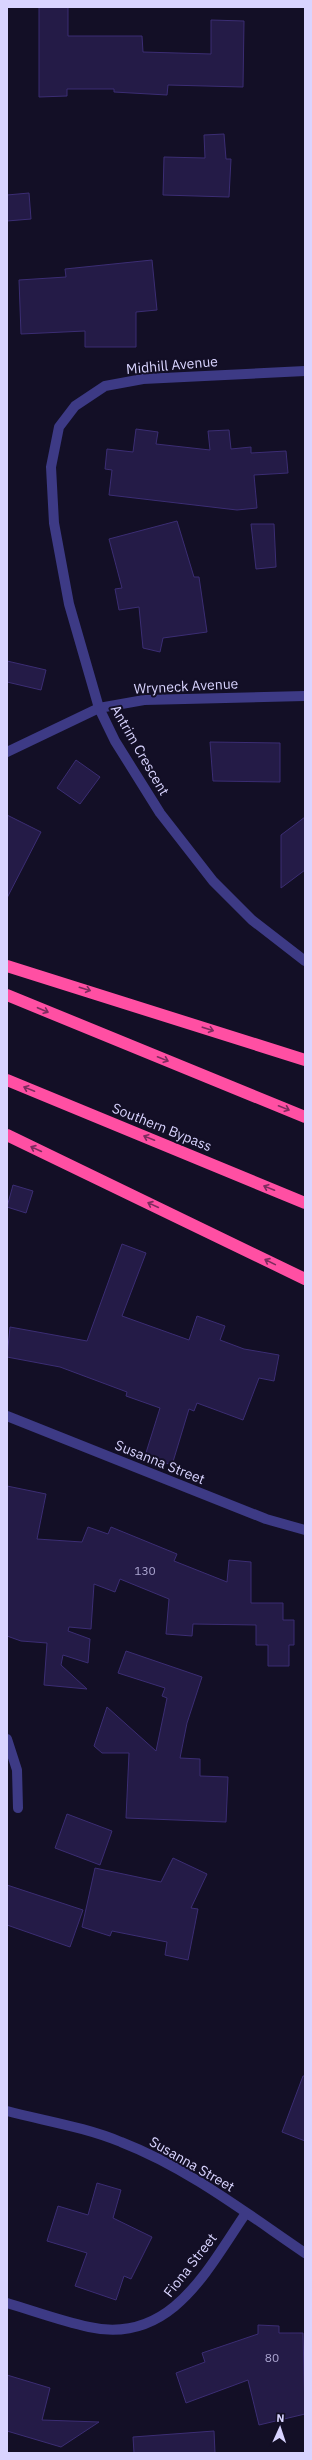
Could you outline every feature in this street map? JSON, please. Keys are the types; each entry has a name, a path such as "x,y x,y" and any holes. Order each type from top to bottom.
{"highway":[{"path":"7,966 305,1060"},
{"path":"7,995 305,1117"},
{"name":"Southern Bypass","path":"7,1080 305,1203"},
{"path":"7,1135 305,1279"}],"street":[{"name":"Midhill Avenue","path":"59,427 75,406 91,393 105,386 143,380 305,371"},
{"name":"Antrim Crescent","path":"59,427 51,468 58,553 68,604 99,708 114,741 160,813 213,881 252,920 305,962"},
{"name":"Wryneck Avenue","path":"7,752 99,708 144,700 305,696"},
{"name":"Susanna Street","path":"7,1416 266,1519 305,1530"},
{"path":"7,1739 17,1770 18,1808"},
{"name":"Susanna Street","path":"7,2111 91,2131 120,2141 182,2171 305,2253"},
{"name":"Fiona Street","path":"7,2303 89,2327 113,2330 135,2327 158,2320 177,2306 192,2289 246,2213"}],"building":[{"path":"39,7 68,7 68,36 142,36 143,52 211,54 211,20 244,21 243,87 168,85 167,95 114,92 114,89 67,89 67,96 39,97"},
{"path":"224,134 226,159 231,159 229,197 163,195 164,157 205,158 204,135"},
{"path":"29,193 31,219 7,221 7,195"},
{"path":"152,260 157,310 136,312 136,347 85,347 85,331 21,334 19,280 66,277 65,269"},
{"path":"136,429 158,432 156,444 210,450 208,431 229,430 231,449 251,447 251,453 286,451 288,473 254,475 257,508 237,510 109,495 112,470 105,469 107,449 133,452"},
{"path":"177,521 194,577 199,577 207,632 163,638 160,652 143,648 139,607 119,610 115,589 122,588 109,539"},
{"path":"251,524 274,524 276,567 256,569"},
{"path":"7,661 46,670 41,690 7,682"},
{"path":"210,742 280,743 280,782 213,781"},
{"path":"76,760 100,777 80,804 57,788"},
{"path":"7,815 41,832 7,898"},
{"path":"305,817 305,870 281,888 281,835"},
{"path":"13,1185 33,1191 26,1213 7,1207"},
{"path":"122,1244 146,1253 122,1316 189,1340 197,1316 225,1326 220,1340 244,1349 279,1355 274,1381 259,1378 243,1420 197,1403 194,1411 189,1409 172,1465 145,1456 160,1408 126,1396 127,1392 60,1367 7,1357 10,1327 87,1341"},
{"path":"7,1486 46,1494 37,1539 82,1542 88,1527 108,1534 111,1527 177,1554 174,1561 227,1582 229,1560 251,1562 251,1603 283,1603 283,1620 294,1620 294,1645 289,1645 289,1666 268,1666 268,1645 256,1645 256,1625 193,1624 192,1636 166,1634 169,1599 120,1579 115,1592 94,1584 91,1629 69,1627 68,1631 90,1639 88,1663 63,1655 61,1665 87,1689 44,1685 47,1643 21,1641 7,1636"},
{"path":"126,1651 202,1677 187,1723 180,1758 200,1759 200,1776 228,1777 226,1822 126,1818 129,1753 102,1753 94,1746 107,1707 156,1751 167,1698 162,1696 165,1688 118,1673"},
{"path":"67,1814 112,1831 100,1865 55,1848"},
{"path":"173,1858 207,1874 191,1908 198,1909 188,1960 165,1955 167,1942 112,1931 110,1936 82,1927 95,1868 161,1882"},
{"path":"7,1885 83,1910 70,1947 7,1925"},
{"path":"303,2076 305,2076 305,2141 282,2132"},
{"path":"97,2183 121,2190 113,2218 152,2237 131,2279 124,2276 116,2300 75,2286 87,2253 47,2241 58,2206 88,2215"},
{"path":"258,2325 279,2326 279,2333 303,2333 305,2414 259,2425 248,2380 186,2403 176,2373 205,2362 202,2353 258,2334"},
{"path":"7,2375 50,2388 42,2420 99,2422 61,2447 7,2431"},
{"path":"214,2431 215,2453 134,2453 133,2437"}]}
